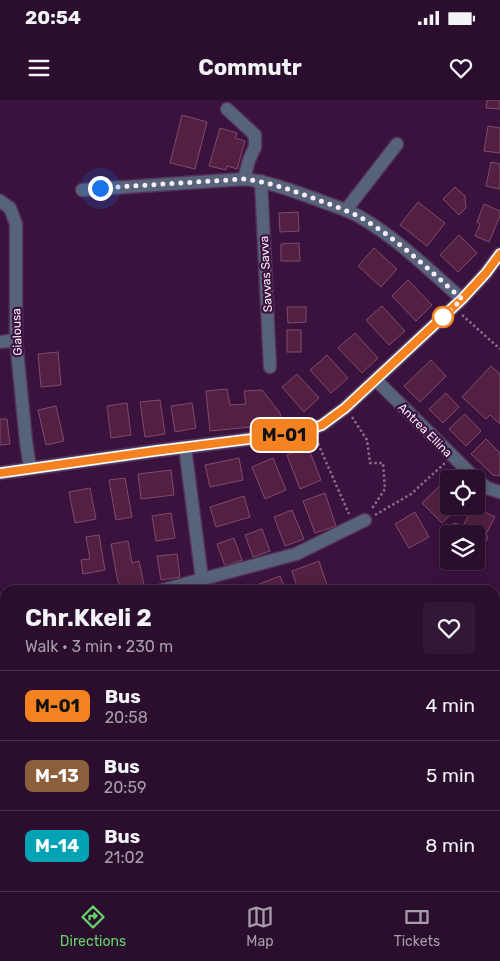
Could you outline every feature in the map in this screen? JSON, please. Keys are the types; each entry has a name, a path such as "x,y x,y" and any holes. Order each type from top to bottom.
{"street":[{"path":"227,110 256,135 256,147 249,160 244,179"},
{"path":"346,210 397,144"},
{"path":"82,190 244,179 261,181 346,210 361,218 405,250 457,303"},
{"name":"Savvas Savva","path":"261,181 270,367"},
{"name":"Gialousa","path":"0,200 10,208 16,224 16,340 26,446 30,468"},
{"path":"0,474 30,468 290,434 322,425 345,408 376,380 457,303 486,273 500,254"},
{"path":"0,342 16,340"},
{"name":"Antrea Ellina","path":"376,380 466,470"},
{"path":"184,447 202,579"},
{"name":"Antrea Ellina","path":"485,486 500,492"},
{"path":"180,585 296,554 359,523"}],"path":[{"path":"457,303 500,349"},
{"path":"345,408 367,440 370,463 383,463 385,489 359,523"},
{"path":"312,429 359,523"},
{"path":"359,523 410,494 452,457"}],"building":[{"path":"487,100 500,100 500,109 486,108"},
{"path":"182,115 207,122 195,169 170,163"},
{"path":"488,126 500,128 500,153 484,151"},
{"path":"220,128 237,133 235,138 245,141 237,169 227,166 226,170 209,166"},
{"path":"491,162 500,164 500,189 486,186"},
{"path":"455,187 465,196 466,208 459,215 443,199"},
{"path":"418,202 445,223 427,246 400,225"},
{"path":"484,204 500,211 500,216 489,242 475,236 480,224 477,222"},
{"path":"298,212 299,231 280,232 279,213"},
{"path":"459,235 477,253 458,272 440,255"},
{"path":"299,243 300,261 281,261 281,244"},
{"path":"374,248 397,269 381,287 358,266"},
{"path":"408,280 432,305 416,321 392,296"},
{"path":"382,306 405,331 389,345 366,320"},
{"path":"287,307 306,307 306,322 288,323"},
{"path":"287,330 301,330 301,352 287,352"},
{"path":"355,333 378,358 362,373 338,348"},
{"path":"58,352 61,385 41,387 38,354"},
{"path":"327,355 348,378 331,393 310,370"},
{"path":"431,360 446,376 420,402 404,386"},
{"path":"491,366 500,374 500,424 490,415 486,419 462,397"},
{"path":"297,374 319,398 304,412 282,387"},
{"path":"227,389 230,405 246,404 244,391 262,390 280,413 282,424 210,431 206,391"},
{"path":"446,393 459,407 443,423 429,409"},
{"path":"160,400 165,434 145,437 140,402"},
{"path":"127,403 131,435 111,438 107,406"},
{"path":"192,403 196,428 175,432 171,406"},
{"path":"56,406 64,441 46,445 38,410"},
{"path":"465,414 481,431 466,446 449,429"},
{"path":"0,419 7,419 10,444 0,445"},
{"path":"486,439 500,453 500,476 493,475 471,454"},
{"path":"308,447 321,480 300,489 287,455"},
{"path":"239,458 243,480 210,487 205,465"},
{"path":"273,458 286,490 265,499 252,467"},
{"path":"171,470 174,495 141,499 138,474"},
{"path":"125,478 132,517 116,520 109,480"},
{"path":"440,486 440,515 450,515 442,523 422,503"},
{"path":"90,488 96,519 75,523 69,492"},
{"path":"325,493 336,526 315,533 303,501"},
{"path":"244,496 250,517 216,527 210,507"},
{"path":"292,510 304,539 285,546 274,517"},
{"path":"415,512 429,537 409,548 395,524"},
{"path":"485,512 495,517 486,534 488,537 485,542 485,525 464,525 468,515 485,515"},
{"path":"171,513 175,538 156,541 152,516"},
{"path":"262,529 270,551 253,557 245,535"},
{"path":"99,535 105,570 83,574 81,560 90,559 86,537"},
{"path":"234,538 242,560 225,566 217,544"},
{"path":"128,541 132,563 139,561 144,585 121,585 118,582 111,544"},
{"path":"177,554 180,577 161,580 157,556"},
{"path":"319,561 327,585 296,585 292,571"},
{"path":"280,576 284,585 259,585"}],"bus line":[{"name":"M-01","path":"0,473 290,434 322,425 345,408 462,299 486,273 500,254"}],"route":[{"path":"100,188 244,179 261,181 294,191 346,210 361,218 411,255 462,299 440,320 443,317"}]}
